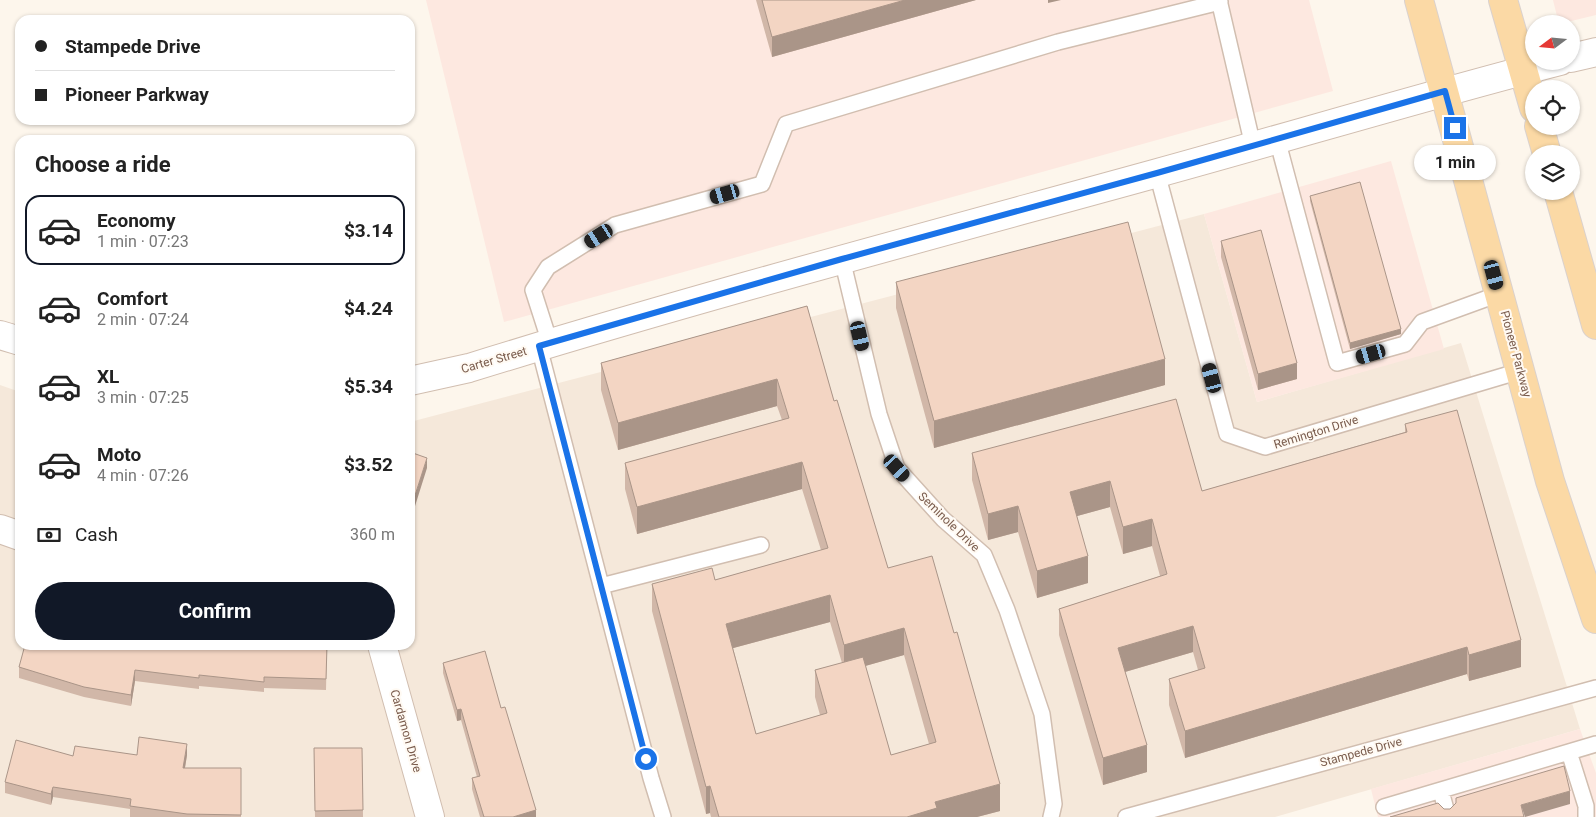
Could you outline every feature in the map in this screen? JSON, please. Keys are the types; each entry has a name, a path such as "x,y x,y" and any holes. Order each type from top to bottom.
{"main road":[{"name":"Pioneer Parkway","path":"1419,0 1550,481 1596,619"},
{"path":"1503,0 1526,80"},
{"path":"1561,200 1596,325"}],"street":[{"path":"1580,56 1596,52"},
{"name":"Carter Street","path":"415,380 468,368 842,259 1527,70"},
{"path":"0,335 15,340"},
{"path":"0,529 15,534"},
{"name":"Cardamon Drive","path":"383,650 430,817"}],"lane":[{"path":"664,817 651,778 601,586 533,290 548,267 615,225 762,184 786,124 1058,42 1220,1 1337,363 1405,344 1422,322 1499,294"},
{"name":"Remington Drive","path":"1157,173 1227,434 1265,447 1520,371"},
{"name":"Seminole Drive","path":"842,259 879,414 897,468 943,519 984,555 1007,610 1042,714 1054,804 1051,817"},
{"path":"601,586 761,545"},
{"name":"Stampede Drive","path":"1126,817 1596,688"},
{"path":"1384,807 1596,744"},
{"path":"1569,752 1586,806 1586,817"},
{"path":"1440,791 1448,813"}],"shaded area":[{"path":"426,0 1309,0 1333,91 504,322"},
{"path":"1553,0 1596,0 1596,15 1580,19 1580,15 1557,15"},
{"path":"1391,161 1444,349 1257,402 1204,214"},
{"path":"1204,214 1257,402 1461,343 1580,729 1275,817 0,817 0,385 15,390 15,650 415,650 415,421"},
{"path":"1580,729 1596,773 1596,817 1378,817 1371,789"}],"building":[{"path":"762,0 905,0 772,37"},
{"path":"1360,182 1401,329 1350,343 1310,196"},
{"path":"1128,222 1165,359 934,421 896,282"},
{"path":"1261,230 1297,363 1258,374 1221,241"},
{"path":"807,306 834,401 837,400 888,568 932,556 954,633 957,632 1000,784 935,802 937,808 907,817 719,817 710,786 706,787 652,584 712,568 715,580 828,548 802,462 637,507 625,463 789,418 777,379 618,423 601,363","holes":["830,595 844,645 904,628 936,742 891,755 863,657 815,670 827,713 756,734 726,624"]},
{"path":"1176,399 1202,491 1407,432 1405,424 1457,410 1521,640 1469,655 1467,647 1185,731 1169,679 1205,668 1193,626 1118,648 1147,745 1103,758 1059,609 1167,574 1152,519 1123,527 1110,481 1070,492 1088,556 1037,571 1018,506 988,514 972,453"},
{"path":"415,454 427,458 415,495"},
{"path":"24,650 327,650 326,679 264,677 264,682 199,675 199,678 135,670 131,695 84,687 19,667"},
{"path":"485,651 501,708 505,707 536,810 513,817 484,817 472,778 480,776 461,709 457,710 443,663"},
{"path":"139,737 187,744 183,768 241,768 241,815 187,814 130,806 131,799 53,787 51,794 5,782 16,740 73,756 75,746 137,755"},
{"path":"314,748 362,748 363,810 315,811"},
{"path":"1564,766 1570,791 1521,805 1524,817 1390,817 1438,803 1444,809 1450,809 1456,803 1456,798"}],"route":[{"path":"646,759 539,346 842,259 1157,173 1445,91 1455,128"}]}
